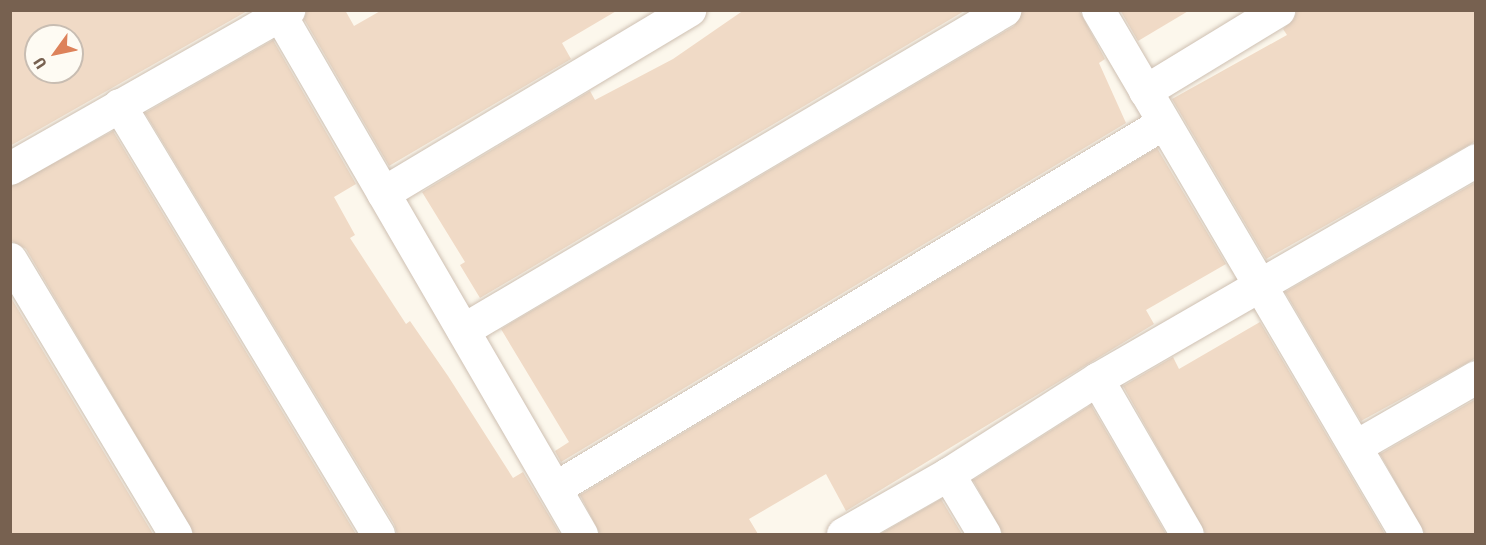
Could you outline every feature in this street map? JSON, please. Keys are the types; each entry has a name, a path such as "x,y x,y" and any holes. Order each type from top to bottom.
{"street":[{"path":"383,193 689,10"},
{"path":"462,330 1004,10"},
{"path":"1098,10 1163,123 1262,285 1406,534"},
{"path":"1145,91 1278,10"},
{"path":"10,168 282,12 383,193 581,534"},
{"path":"119,105 378,534"},
{"path":"555,488 1163,123"},
{"path":"843,534 948,474 1096,379 1476,160"},
{"path":"10,260 175,534"},
{"path":"1356,446 1476,377"},
{"path":"1096,379 1187,534"},
{"path":"948,474 984,534"}],"building":[{"path":"10,10 249,10 10,146"},
{"path":"307,10 345,10 354,26 382,10 618,10 562,43 571,59 389,166 304,19"},
{"path":"744,10 966,10 480,298 460,265 465,262 422,192 590,91 595,100 673,59"},
{"path":"1023,10 1079,10 1105,59 1099,63 1126,123 561,462 555,451 569,442 501,329 1014,26"},
{"path":"1120,10 1190,10 1138,41"},
{"path":"1297,10 1476,10 1476,141 1266,259 1172,99 1287,35 1283,29 1294,19"},
{"path":"273,40 356,184 334,197 355,235 350,238 406,324 410,321 448,376 513,478 523,472 560,534 397,534 394,524 145,113"},
{"path":"113,131 356,534 194,534 26,249 10,240 10,187"},
{"path":"1157,148 1226,264 1146,310 1154,324 846,511 826,474 749,519 758,534 600,534 580,495"},
{"path":"1476,182 1476,358 1361,421 1285,292"},
{"path":"10,296 153,534 10,534"},
{"path":"1260,322 1385,534 1206,534 1123,386 1173,357 1179,369"},
{"path":"1476,399 1476,534 1425,534 1380,454"},
{"path":"1091,405 1166,534 1003,534 973,480"},
{"path":"941,499 962,534 880,534"}]}
